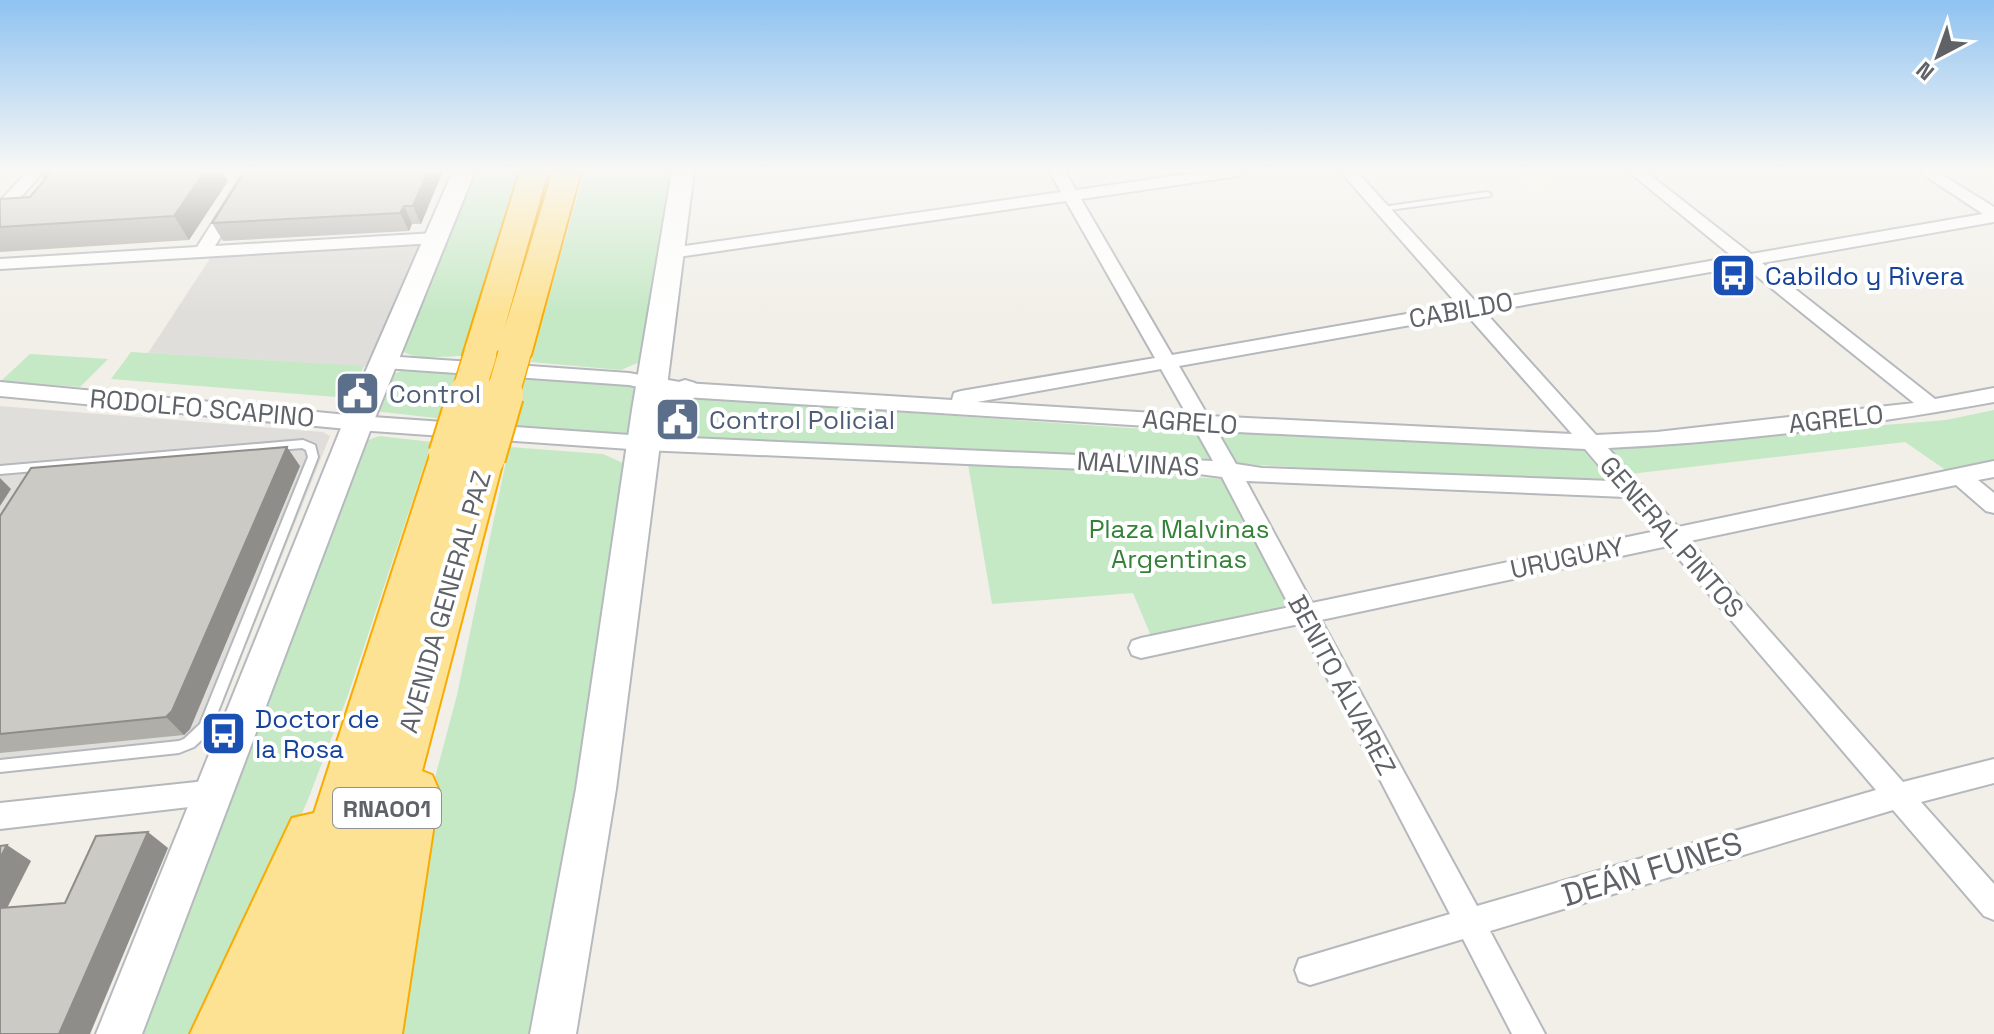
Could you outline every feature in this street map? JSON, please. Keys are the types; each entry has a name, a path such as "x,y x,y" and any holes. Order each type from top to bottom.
{"highway":[{"name":"AVENIDA GENERAL PAZ","path":"497,355 524,219"},
{"name":"AVENIDA GENERAL PAZ","path":"270,1034 378,686 467,456 497,355 549,219"},
{"name":"AVENIDA GENERAL PAZ","path":"324,1034 450,582 467,456"},
{"path":"374,1034 450,582"},
{"path":"218,1034 378,686"}],"street":[{"path":"203,251 224,219"},
{"path":"119,1034 358,423 443,219"},
{"path":"553,1034 596,789 676,219"},
{"path":"671,253 904,219"},
{"name":"BENITO ÁLVAREZ","path":"1085,219 1229,470 1529,1034"},
{"name":"GENERAL PINTOS","path":"1391,219 1591,442 1994,906"},
{"path":"1695,219 1932,407"},
{"name":"CABILDO","path":"928,404 1970,219"},
{"path":"0,264 435,238"},
{"path":"385,362 629,379 648,412"},
{"name":"RODOLFO SCAPINO","path":"0,389 358,423 648,412"},
{"path":"648,412 685,390"},
{"name":"AGRELO","path":"685,390 1203,423 1591,442 1657,439 1932,407 1994,395"},
{"name":"MALVINAS","path":"648,412 1199,466 1262,476 1630,489"},
{"name":"URUGUAY","path":"1141,648 1994,469"},
{"path":"1961,477 1994,505"},
{"name":"DEÁN FUNES","path":"1310,970 1897,796 1994,771"},
{"path":"0,816 215,792"}],"lane":[{"path":"0,470 303,444 311,448 313,457 205,728 198,736 179,747 0,766"}],"shaded area":[{"path":"423,241 374,367 148,353 213,254"},
{"path":"0,406 323,432 330,436 209,738 186,751 0,769"}],"green space":[{"path":"449,219 503,219 461,356 412,355 399,348"},
{"path":"571,219 665,219 642,361 621,370 531,362"},
{"path":"131,352 364,366 349,398 111,379"},
{"path":"30,354 108,359 80,387 1,381"},
{"path":"401,371 631,384 637,395 634,435 620,439 374,411 387,377"},
{"path":"692,398 1203,433 1215,459 663,439 666,405"},
{"path":"1994,410 1994,463 1950,473 1905,442 1630,474 1606,448 1946,420"},
{"path":"1220,432 1582,449 1611,483 1237,464"},
{"path":"379,436 432,442 348,695 307,802 201,1034 132,1034 366,441"},
{"path":"509,447 603,454 625,464 544,1034 390,1034 429,800 457,695"},
{"name":"Plaza Malvinas Argentinas","path":"968,464 1223,479 1288,605 1151,636 1133,593 992,604"}],"building":[{"path":"0,219 123,219 0,227"},
{"path":"214,219 282,219 212,223"},
{"path":"287,447 172,711 166,717 0,734 0,516 31,468"},
{"path":"148,832 59,1034 0,1034 0,908 65,903 96,836"},
{"path":"7,845 0,858 0,846"}],"place":[{"name":"Cabildo y Rivera","path":"1734,276"},
{"name":"Control","path":"358,394"},
{"name":"Control Policial","path":"678,420"},
{"name":"Doctor de la Rosa","path":"224,734"}]}
